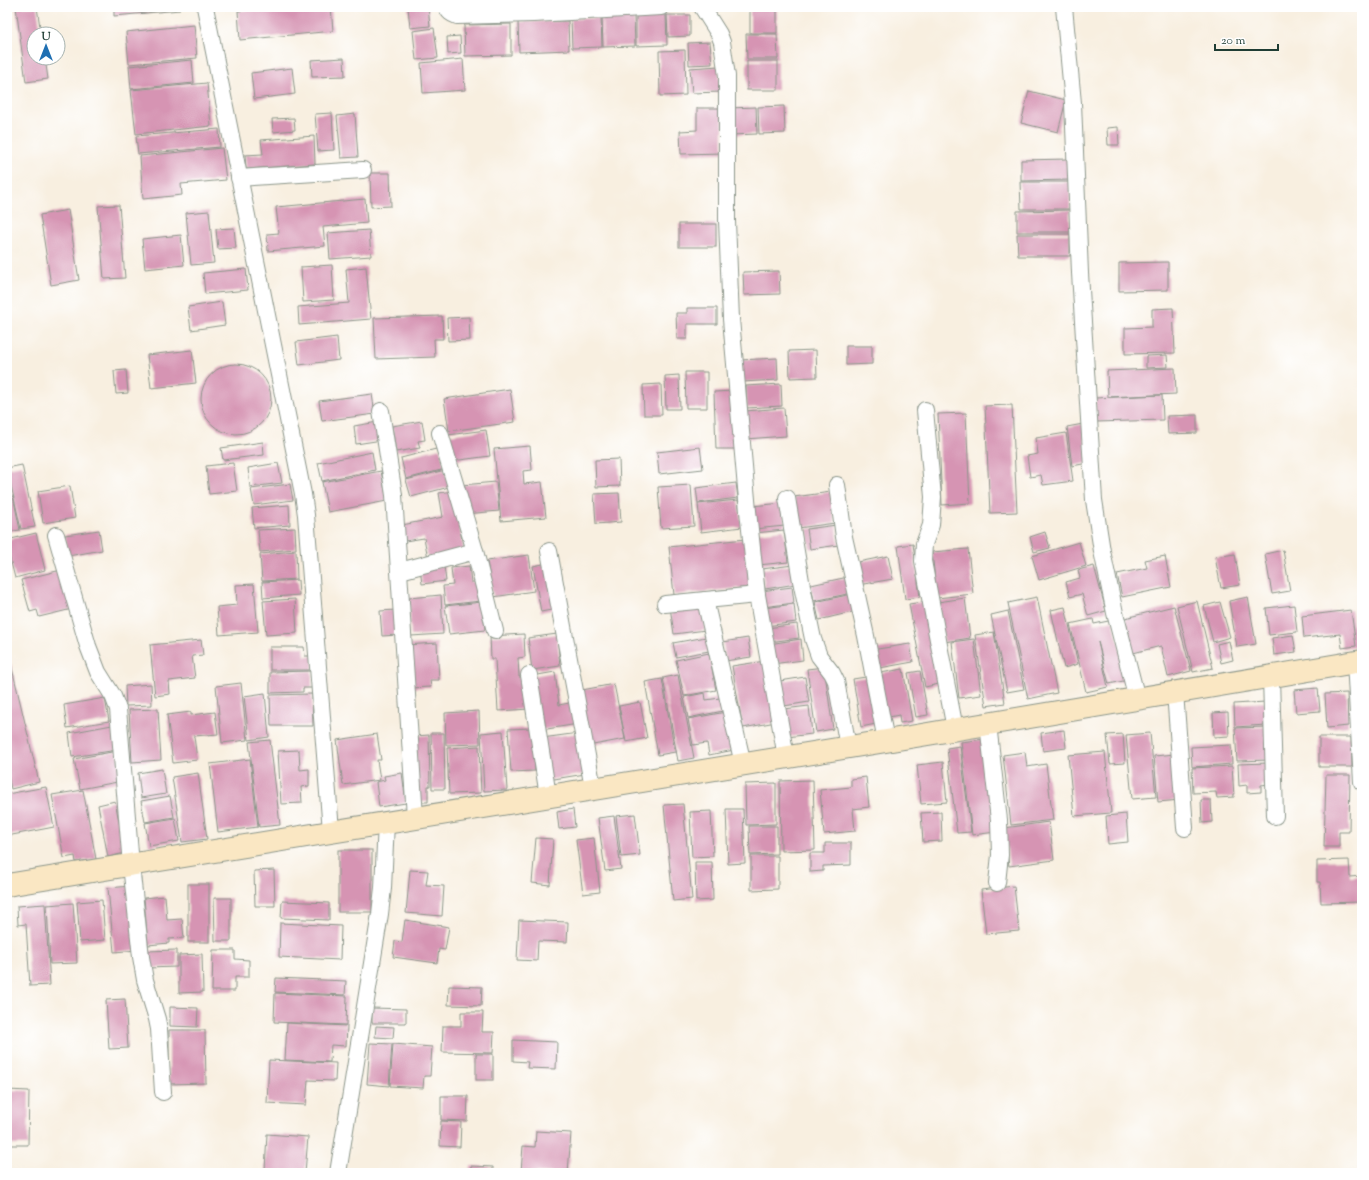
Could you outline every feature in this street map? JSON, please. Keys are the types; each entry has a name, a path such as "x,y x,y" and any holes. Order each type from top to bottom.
{"street":[{"path":"205,7 303,494 306,515 330,831"},
{"path":"447,7 447,10 451,14 457,16 532,11 661,7"},
{"path":"702,7 719,34 722,42 727,76 727,221 730,320 757,595 786,757"},
{"path":"1064,7 1073,103 1080,273 1094,500 1102,551 1115,613 1137,699"},
{"path":"239,178 363,170"},
{"path":"925,410 933,498 931,525 922,551 955,730"},
{"path":"381,411 394,495 415,817"},
{"path":"440,433 476,552 495,631"},
{"path":"837,485 844,537 866,636 886,741"},
{"path":"788,498 801,581 813,639 818,656 832,673 836,681 848,747"},
{"path":"56,534 88,646 98,672 113,696 118,709 131,865 141,957 145,980 159,1029 164,1092"},
{"path":"549,551 593,788"},
{"path":"400,570 476,552"},
{"path":"665,604 757,595"},
{"path":"705,600 743,764"},
{"path":"7,885 415,817 955,730 1358,662 1362,782"},
{"path":"529,675 548,796"},
{"path":"1271,676 1275,816"},
{"path":"1175,692 1185,828"},
{"path":"988,724 999,820 1000,854 997,882"},
{"path":"338,1173 381,901 386,848 386,822"}],"building":[{"path":"16,7 37,7 40,26 26,26 26,66 46,66 48,79 26,82"},
{"path":"114,7 179,7 180,10 114,16"},
{"path":"278,7 331,7 333,31 240,40 238,11"},
{"path":"408,7 428,7 430,26 410,28"},
{"path":"750,7 777,7 777,33 750,33"},
{"path":"666,15 667,45 636,46 636,16"},
{"path":"667,15 690,15 690,36 668,37"},
{"path":"634,16 635,46 603,47 602,17"},
{"path":"601,18 602,47 572,48 571,19"},
{"path":"568,21 569,50 519,52 518,22"},
{"path":"511,24 511,55 465,56 464,25"},
{"path":"194,25 197,58 129,64 126,32"},
{"path":"434,28 438,58 416,60 413,31"},
{"path":"746,34 777,34 778,59 747,59"},
{"path":"460,36 461,53 448,54 447,37"},
{"path":"710,42 712,64 689,65 688,43"},
{"path":"685,50 686,95 660,96 659,51"},
{"path":"344,58 345,76 312,77 311,60"},
{"path":"463,59 465,90 423,93 421,63"},
{"path":"192,60 194,83 131,89 129,66"},
{"path":"747,61 778,61 778,90 747,90"},
{"path":"719,66 720,92 692,93 690,68"},
{"path":"292,68 295,94 254,99 251,73"},
{"path":"207,83 211,126 136,134 131,90"},
{"path":"1029,91 1066,100 1058,132 1021,123"},
{"path":"784,106 785,133 759,134 758,107"},
{"path":"756,107 757,134 730,135 729,108"},
{"path":"697,108 723,108 723,153 681,154 680,131 697,130"},
{"path":"332,113 334,150 318,151 315,114"},
{"path":"355,114 358,157 341,158 337,116"},
{"path":"294,118 295,130 273,132 272,119"},
{"path":"1118,127 1119,145 1108,145 1107,128"},
{"path":"219,129 220,147 138,154 136,136"},
{"path":"314,136 315,164 246,169 245,155 263,154 261,140"},
{"path":"222,148 226,180 181,184 182,195 143,199 140,156"},
{"path":"1069,159 1070,180 1021,181 1021,160"},
{"path":"370,173 390,173 391,206 371,207"},
{"path":"1020,182 1070,182 1070,209 1021,209"},
{"path":"365,199 367,223 323,227 325,246 268,251 267,234 279,233 276,207"},
{"path":"119,205 125,278 104,279 98,206"},
{"path":"68,210 79,280 51,285 40,215"},
{"path":"1070,210 1070,232 1017,232 1017,211"},
{"path":"209,211 214,263 191,265 186,213"},
{"path":"679,224 716,224 716,247 679,247"},
{"path":"234,228 236,248 218,249 216,229"},
{"path":"369,230 371,256 330,259 328,233"},
{"path":"1017,234 1070,234 1070,256 1018,256"},
{"path":"181,235 184,265 145,269 142,239"},
{"path":"1168,262 1168,290 1119,291 1119,263"},
{"path":"332,265 334,300 303,302 301,267"},
{"path":"366,267 371,319 299,325 298,307 349,303 346,269"},
{"path":"246,269 248,290 205,294 203,273"},
{"path":"779,271 780,294 744,295 743,272"},
{"path":"222,302 225,325 191,330 188,307"},
{"path":"687,308 717,308 717,324 687,324 687,339 677,339 676,313 687,313"},
{"path":"1173,308 1175,353 1125,354 1125,328 1152,327 1152,309"},
{"path":"442,316 443,339 434,339 435,357 376,359 374,318"},
{"path":"469,317 470,340 448,341 447,318"},
{"path":"337,337 339,360 299,365 296,342"},
{"path":"846,346 872,346 872,364 846,365"},
{"path":"192,350 196,383 151,388 147,355"},
{"path":"816,350 817,377 790,378 789,351"},
{"path":"1167,355 1168,367 1146,368 1146,356"},
{"path":"777,358 778,380 742,382 741,360"},
{"path":"236,364 249,367 261,374 268,386 271,399 268,412 261,424 249,431 236,434 223,431 211,424 204,412 201,399 204,386 211,374 223,367"},
{"path":"1175,368 1176,394 1108,397 1107,371"},
{"path":"126,370 128,393 116,394 114,371"},
{"path":"685,372 707,372 707,408 686,408"},
{"path":"679,375 680,409 666,409 665,376"},
{"path":"661,384 662,415 644,415 643,385"},
{"path":"781,384 782,406 747,408 746,386"},
{"path":"510,389 515,422 449,431 444,399"},
{"path":"734,391 737,449 716,449 714,392"},
{"path":"372,394 375,414 322,421 319,401"},
{"path":"1162,395 1163,420 1096,422 1095,398"},
{"path":"1012,405 1017,512 990,513 985,406"},
{"path":"784,408 786,436 746,439 745,411"},
{"path":"966,413 970,503 942,505 938,414"},
{"path":"1197,415 1197,433 1168,434 1167,416"},
{"path":"422,421 425,440 418,441 420,448 396,452 392,426"},
{"path":"378,422 382,440 356,444 354,426"},
{"path":"1083,424 1088,463 1072,466 1067,427"},
{"path":"486,430 490,456 452,461 448,435"},
{"path":"1066,433 1073,481 1043,485 1041,475 1030,477 1027,456 1038,454 1036,438"},
{"path":"263,442 264,455 223,460 221,448"},
{"path":"530,446 532,470 523,471 524,484 542,482 546,517 501,521 494,449"},
{"path":"700,447 703,469 659,474 657,452"},
{"path":"440,448 445,469 406,479 401,458"},
{"path":"372,452 375,470 322,481 318,463"},
{"path":"619,459 620,486 596,487 595,460"},
{"path":"233,463 237,491 209,494 206,466"},
{"path":"278,463 282,483 250,487 248,468"},
{"path":"22,465 35,527 21,529 7,468"},
{"path":"445,470 449,487 411,497 406,480"},
{"path":"381,471 387,501 328,512 322,482"},
{"path":"496,482 499,511 465,514 462,485"},
{"path":"736,483 738,498 698,503 696,488"},
{"path":"290,484 293,500 254,505 251,489"},
{"path":"691,485 694,526 661,528 658,487"},
{"path":"70,486 75,518 43,523 38,491"},
{"path":"453,491 464,551 428,558 424,538 405,541 402,525 443,517 439,493"},
{"path":"831,492 835,523 798,528 794,497"},
{"path":"619,493 621,522 596,524 594,494"},
{"path":"13,496 20,530 7,532 7,497"},
{"path":"738,500 742,527 701,532 698,504"},
{"path":"783,503 785,526 754,529 752,506"},
{"path":"289,505 290,525 254,528 252,508"},
{"path":"836,525 839,545 810,549 807,529"},
{"path":"295,528 296,549 260,552 258,530"},
{"path":"99,530 102,550 68,556 65,535"},
{"path":"784,530 788,562 758,565 755,533"},
{"path":"1045,532 1050,548 1034,552 1030,537"},
{"path":"36,533 45,570 15,578 7,547 7,540"},
{"path":"745,539 751,587 674,595 669,547"},
{"path":"1079,542 1086,566 1039,580 1032,556"},
{"path":"913,544 920,597 905,599 898,546"},
{"path":"968,549 973,594 937,598 932,552"},
{"path":"1283,550 1290,591 1272,594 1265,554"},
{"path":"296,551 297,579 262,581 260,554"},
{"path":"1235,554 1240,585 1221,588 1215,557"},
{"path":"529,555 534,591 493,597 487,561"},
{"path":"888,556 893,579 858,585 853,563"},
{"path":"1165,556 1171,587 1122,597 1117,574 1147,568 1145,560"},
{"path":"548,563 556,609 541,612 533,566"},
{"path":"793,565 796,584 765,589 762,569"},
{"path":"444,566 446,581 422,584 420,568"},
{"path":"469,566 471,582 479,582 481,601 445,605 443,586 453,585 451,568"},
{"path":"1094,566 1106,611 1088,616 1082,594 1070,597 1066,582 1080,578 1078,570"},
{"path":"61,570 72,609 39,617 37,610 30,612 21,580"},
{"path":"848,577 852,593 814,601 811,585"},
{"path":"298,580 299,595 263,598 262,582"},
{"path":"254,584 258,632 219,635 217,607 237,605 236,585"},
{"path":"792,587 794,603 763,607 761,591"},
{"path":"852,594 856,611 819,620 815,602"},
{"path":"441,595 443,634 411,636 409,598"},
{"path":"1037,597 1057,693 1028,699 1008,603"},
{"path":"1248,597 1256,644 1237,647 1229,601"},
{"path":"965,598 970,638 944,642 938,602"},
{"path":"295,599 297,633 266,635 263,601"},
{"path":"1197,601 1213,668 1193,672 1177,606"},
{"path":"482,602 485,630 449,634 445,606"},
{"path":"923,602 939,684 925,687 909,604"},
{"path":"1220,602 1230,637 1213,642 1204,606"},
{"path":"702,603 706,630 674,634 670,607"},
{"path":"794,604 796,622 766,626 764,608"},
{"path":"1294,605 1297,632 1269,635 1266,608"},
{"path":"1174,606 1191,671 1168,677 1161,646 1133,653 1125,618"},
{"path":"1065,607 1078,664 1064,668 1051,610"},
{"path":"396,610 397,635 382,636 380,611"},
{"path":"1351,610 1356,646 1342,648 1340,634 1304,638 1302,616"},
{"path":"1008,611 1024,689 1007,692 991,615"},
{"path":"1093,619 1094,624 1113,620 1128,680 1109,684 1098,642 1108,687 1086,692 1070,624"},
{"path":"797,624 799,638 769,642 767,628"},
{"path":"994,632 1005,703 986,706 975,635"},
{"path":"524,634 525,657 518,658 519,677 527,677 529,709 498,711 495,659 491,659 490,636"},
{"path":"557,634 560,666 532,670 528,638"},
{"path":"1293,635 1296,652 1274,655 1272,638"},
{"path":"706,637 709,651 676,657 673,643"},
{"path":"748,638 751,657 725,661 723,642"},
{"path":"801,639 803,660 772,664 769,644"},
{"path":"974,639 981,695 959,698 952,642"},
{"path":"201,640 203,655 192,656 195,678 169,681 170,694 155,696 150,645"},
{"path":"1229,641 1233,660 1221,663 1217,644"},
{"path":"437,643 439,680 430,680 431,687 409,688 406,645"},
{"path":"910,644 913,662 874,669 871,650"},
{"path":"270,647 304,647 305,656 313,656 313,670 270,670"},
{"path":"709,653 716,690 684,696 676,660"},
{"path":"765,661 776,722 743,728 732,666"},
{"path":"11,664 39,782 11,789 7,771 7,665"},
{"path":"824,667 833,729 816,732 807,669"},
{"path":"903,669 912,721 900,723 899,715 884,718 875,674"},
{"path":"312,671 312,688 303,688 303,692 270,693 270,672"},
{"path":"920,671 928,715 916,717 908,673"},
{"path":"555,672 559,705 574,702 578,724 541,730 532,676"},
{"path":"678,675 694,758 678,761 663,678"},
{"path":"872,676 881,723 861,727 853,679"},
{"path":"805,677 809,702 784,706 780,681"},
{"path":"662,679 675,752 658,755 645,682"},
{"path":"241,683 247,740 222,743 216,686"},
{"path":"151,684 152,705 126,706 125,686"},
{"path":"614,684 625,739 588,746 577,691"},
{"path":"1318,688 1320,711 1296,713 1294,690"},
{"path":"265,693 269,737 249,740 244,696"},
{"path":"705,693 706,700 720,698 723,711 688,718 684,697"},
{"path":"1347,693 1348,726 1327,728 1325,694"},
{"path":"312,694 313,726 271,726 270,695"},
{"path":"105,698 109,721 67,728 64,705"},
{"path":"640,702 647,738 626,742 619,706"},
{"path":"1265,702 1266,725 1235,727 1234,704"},
{"path":"809,706 812,734 787,737 784,709"},
{"path":"158,709 161,760 132,762 129,710"},
{"path":"479,711 480,744 446,745 445,713"},
{"path":"191,712 191,715 215,712 218,734 194,736 197,760 173,763 167,715"},
{"path":"726,712 734,750 709,755 707,743 693,745 688,719"},
{"path":"1228,712 1229,736 1214,737 1213,713"},
{"path":"112,725 117,750 72,757 69,733"},
{"path":"1267,727 1269,760 1237,761 1235,728"},
{"path":"532,728 535,771 511,772 508,729"},
{"path":"1064,730 1066,748 1043,751 1041,733"},
{"path":"503,731 507,790 484,791 481,733"},
{"path":"431,733 444,733 445,789 432,789"},
{"path":"579,733 585,774 548,780 542,738"},
{"path":"1150,733 1156,797 1132,799 1126,735"},
{"path":"377,734 381,760 377,760 380,780 343,785 337,740"},
{"path":"1123,734 1125,763 1110,764 1107,735"},
{"path":"429,735 430,786 428,786 428,802 417,802 415,736"},
{"path":"1319,737 1351,737 1352,767 1319,767"},
{"path":"985,739 996,832 972,835 961,742"},
{"path":"270,740 280,825 259,827 249,742"},
{"path":"1231,745 1232,764 1192,767 1191,747"},
{"path":"479,746 481,793 449,794 447,748"},
{"path":"960,746 971,832 957,833 947,748"},
{"path":"299,750 300,770 309,769 309,786 301,787 302,803 281,804 278,751"},
{"path":"117,751 123,781 80,789 74,759"},
{"path":"1025,752 1027,767 1046,764 1053,820 1011,825 1003,755"},
{"path":"1105,752 1111,813 1074,816 1068,755"},
{"path":"1175,754 1180,800 1158,802 1154,756"},
{"path":"250,759 258,827 218,832 210,764"},
{"path":"943,762 947,802 921,804 917,765"},
{"path":"1268,763 1269,784 1261,785 1261,792 1247,793 1247,785 1239,786 1238,764"},
{"path":"1232,766 1234,797 1217,798 1216,792 1193,793 1192,768"},
{"path":"162,769 166,794 141,798 138,773"},
{"path":"198,773 207,839 182,842 172,777"},
{"path":"402,773 406,803 379,807 376,782 385,780 384,776"},
{"path":"1326,775 1350,775 1349,832 1339,832 1339,847 1324,847"},
{"path":"866,777 869,807 853,809 855,831 824,834 820,790 851,787 851,779"},
{"path":"813,780 815,850 781,851 780,781"},
{"path":"776,783 776,824 746,825 745,784"},
{"path":"46,787 54,827 7,836 7,794"},
{"path":"83,790 96,859 76,862 75,856 64,858 52,795"},
{"path":"170,796 174,817 145,822 141,801"},
{"path":"1201,800 1211,800 1212,822 1202,823"},
{"path":"115,801 125,853 108,857 98,805"},
{"path":"683,804 692,899 673,901 664,805"},
{"path":"573,809 575,827 559,829 557,812"},
{"path":"726,809 743,809 745,863 728,864"},
{"path":"711,811 713,856 692,857 690,812"},
{"path":"941,812 942,841 923,842 921,813"},
{"path":"635,814 640,855 621,857 616,816"},
{"path":"1126,814 1128,842 1108,844 1106,816"},
{"path":"614,816 621,869 605,871 598,818"},
{"path":"175,818 179,841 149,846 145,823"},
{"path":"1049,822 1054,860 1009,866 1004,828"},
{"path":"749,826 777,826 777,854 750,855"},
{"path":"536,838 553,839 550,885 532,883"},
{"path":"594,838 600,892 583,894 576,840"},
{"path":"825,843 851,843 851,865 823,866 823,871 810,872 810,853 825,853"},
{"path":"338,850 372,850 372,912 338,912"},
{"path":"751,856 778,856 778,889 751,890"},
{"path":"1349,860 1350,877 1361,876 1362,902 1321,903 1320,882 1317,882 1317,861"},
{"path":"695,862 712,862 713,900 696,901"},
{"path":"274,870 275,906 255,906 254,871"},
{"path":"410,870 428,871 426,885 444,886 442,916 406,913"},
{"path":"188,884 209,884 209,942 188,942"},
{"path":"131,886 137,950 114,952 108,888"},
{"path":"1014,886 1019,931 986,934 981,890"},
{"path":"165,896 167,920 182,919 184,938 169,939 169,943 148,945 144,898"},
{"path":"214,898 231,898 231,941 215,941"},
{"path":"102,900 105,940 80,942 77,902"},
{"path":"282,901 329,903 329,920 281,918"},
{"path":"73,903 77,963 50,964 47,905"},
{"path":"45,904 50,985 30,986 26,924 18,925 17,906"},
{"path":"405,920 449,927 445,950 439,949 437,963 393,957 395,941 402,942"},
{"path":"519,920 568,922 567,942 538,941 537,961 517,960"},
{"path":"280,923 341,926 340,960 279,957"},
{"path":"177,950 177,967 147,968 146,951"},
{"path":"213,950 235,950 235,959 249,960 249,977 235,977 235,991 212,991"},
{"path":"202,954 203,992 179,993 179,955"},
{"path":"276,978 346,981 345,995 275,992"},
{"path":"449,986 482,987 481,1006 448,1005"},
{"path":"275,993 347,996 346,1025 274,1022"},
{"path":"125,999 128,1048 109,1049 106,1000"},
{"path":"170,1007 198,1008 197,1027 170,1026"},
{"path":"372,1008 406,1009 406,1023 372,1023"},
{"path":"461,1012 483,1012 482,1032 494,1032 493,1053 442,1052 443,1026 461,1026"},
{"path":"287,1023 347,1026 346,1046 331,1045 330,1062 285,1060"},
{"path":"376,1026 394,1027 393,1038 375,1037"},
{"path":"169,1030 205,1030 206,1083 169,1084"},
{"path":"513,1040 557,1042 556,1069 527,1068 528,1062 513,1061"},
{"path":"370,1043 392,1044 389,1086 367,1084"},
{"path":"393,1044 432,1047 430,1076 424,1076 423,1088 390,1086"},
{"path":"476,1054 493,1054 493,1080 476,1080"},
{"path":"269,1060 336,1063 335,1081 308,1080 306,1105 267,1103"},
{"path":"7,1090 29,1091 28,1145 7,1145"},
{"path":"441,1096 468,1096 467,1121 441,1120"},
{"path":"441,1121 461,1122 460,1147 440,1146"},
{"path":"536,1131 571,1133 568,1173 521,1172 523,1146 535,1147"},
{"path":"267,1134 308,1137 305,1173 265,1170"},
{"path":"471,1166 493,1167 493,1173 470,1173"}]}
